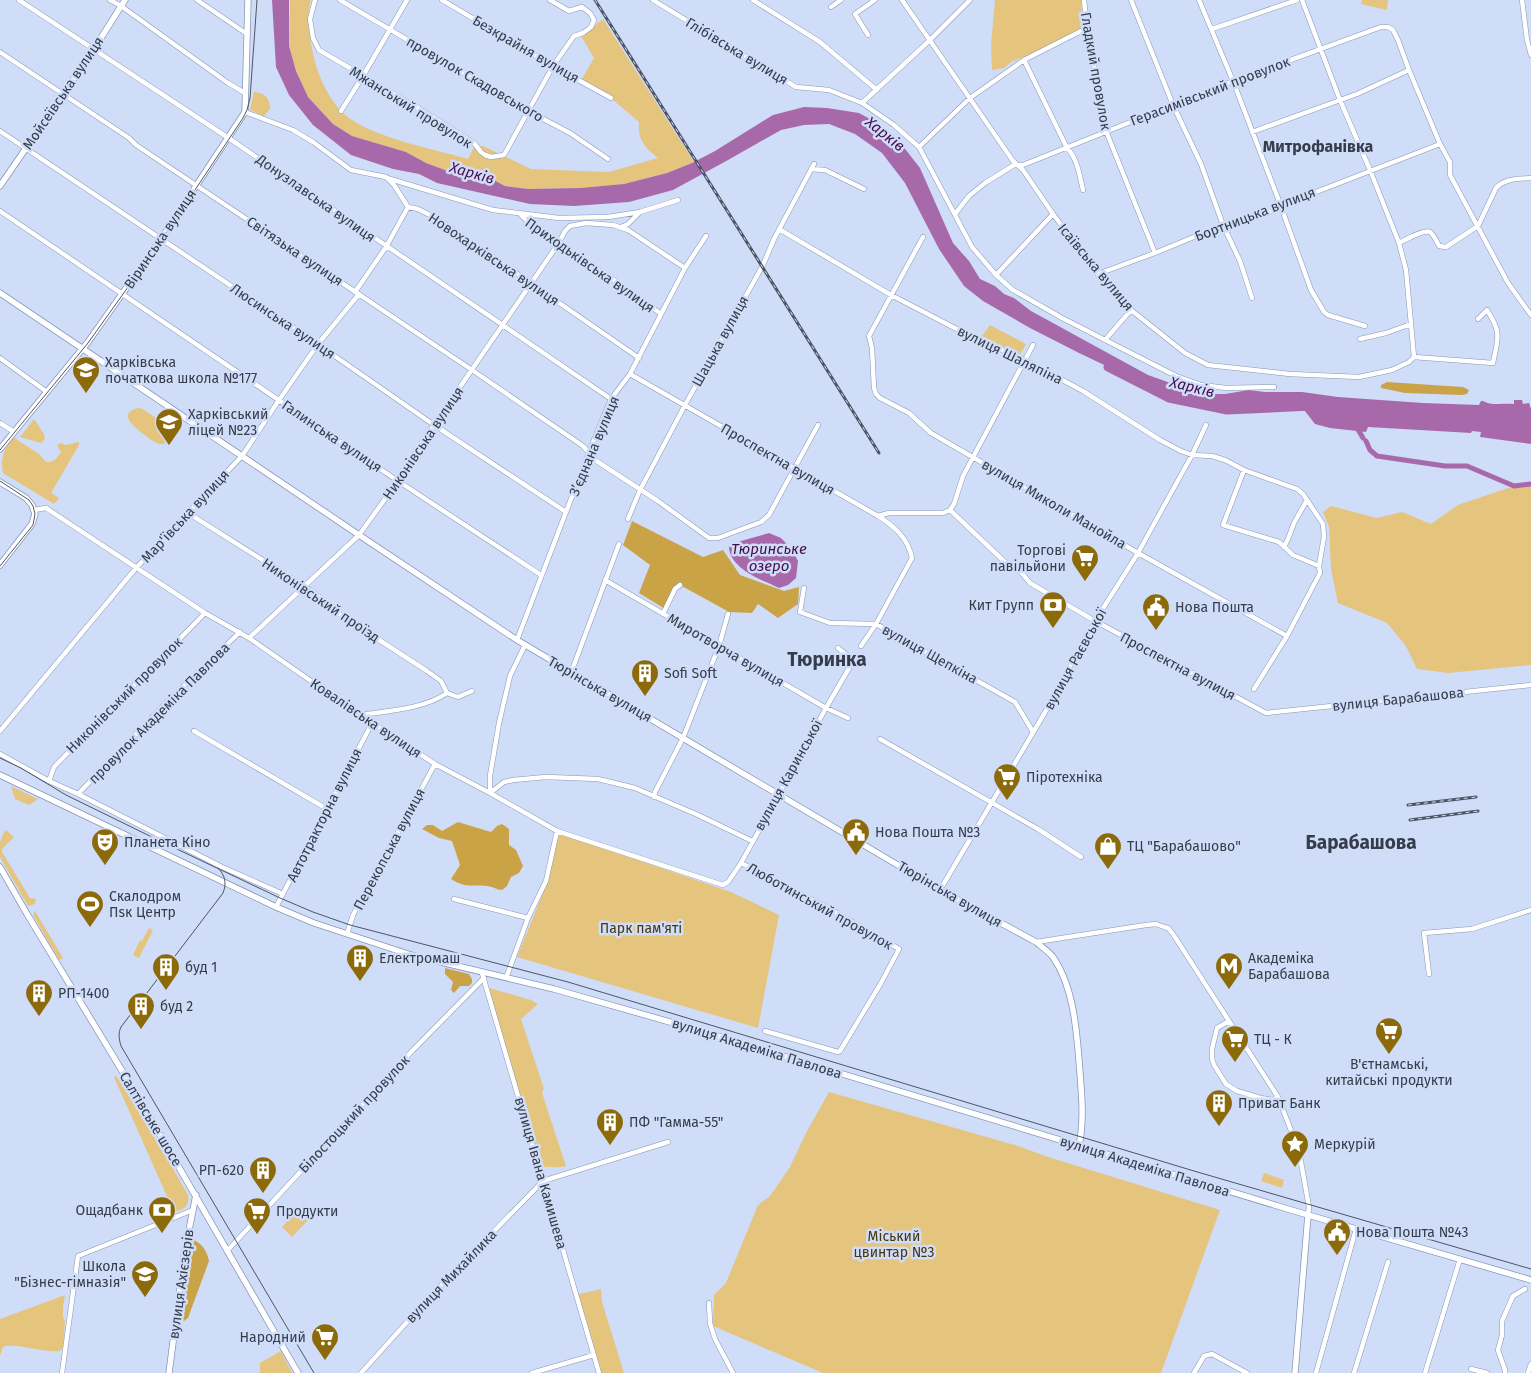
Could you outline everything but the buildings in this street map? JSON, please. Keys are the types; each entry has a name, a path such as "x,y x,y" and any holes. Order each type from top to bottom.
{"main road":[{"path":"245,112 248,0"},
{"name":"Мойсеївська вулиця","path":"0,186 94,49 123,3"},
{"name":"Віринська вулиця","path":"0,449 83,349 161,239 245,112"},
{"name":"Тюрінська вулиця","path":"0,293 517,640 940,890 1036,942 1054,960 1065,982 1075,1020 1083,1113 1079,1146"},
{"path":"0,482 26,498 34,510 32,524 0,565"},
{"name":"вулиця Академіка Павлова","path":"0,775 276,907 347,934 411,955 483,975 506,978 554,989 691,1028 1308,1215 1531,1280"},
{"name":"Салтівське шосе","path":"0,867 196,1195 298,1373"},
{"name":"вулиця Ахієзерів","path":"169,1373 185,1250 196,1195"},
{"path":"1294,1373 1308,1215"}],"street":[{"name":"Донузлавська вулиця","path":"19,0 228,138 611,399"},
{"path":"110,0 123,3 228,83 245,93"},
{"path":"197,0 247,34"},
{"name":"Мжанський провулок","path":"315,0 310,19 313,38 319,50 474,143 486,155 491,157 504,156 528,111"},
{"name":"провулок Скадовського","path":"340,0 528,111 570,133 608,159"},
{"path":"341,111 407,0"},
{"name":"Безкрайня вулиця","path":"442,0 611,98"},
{"path":"528,111 553,66 574,36 584,33 591,27 594,20 590,13 582,8 569,11 550,0"},
{"name":"Глібівська вулиця","path":"653,0 796,87 829,90 862,103 894,125 919,147"},
{"path":"753,0 820,42 877,90"},
{"path":"831,8 841,0"},
{"path":"868,35 855,14 875,0"},
{"name":"Ісаївська вулиця","path":"902,0 1013,162 1023,170 1098,274 1131,310 1185,353 1208,365 1290,374 1359,377 1392,370 1409,362 1414,357"},
{"path":"862,103 970,0"},
{"name":"Гладкий провулок","path":"1084,0 1087,28 1106,131 1156,253"},
{"path":"1131,0 1173,105 1201,164 1223,225 1240,261 1252,298"},
{"path":"1199,0 1233,81 1311,290 1324,312 1365,326"},
{"path":"1212,29 1297,0"},
{"path":"1302,0 1340,100 1399,243 1406,270 1414,357 1493,363 1498,330 1487,310 1478,319"},
{"path":"1522,0 1531,56"},
{"name":"Герасимівський провулок","path":"955,214 970,196 985,183 1014,165 1022,165 1233,81 1381,27 1388,27 1392,30 1398,40 1409,70"},
{"path":"1087,28 1024,60 970,98 919,147 972,247 996,275 1013,290 1062,318 1176,376 1201,385 1226,388 1274,387"},
{"name":"Світязька вулиця","path":"0,52 583,446 595,460 658,501 705,536 713,539 718,538 766,519 795,469"},
{"path":"1024,60 1067,148 1070,150 1083,190"},
{"path":"1252,132 1340,100 1409,70 1440,144 1450,162 1450,176 1508,282 1530,312"},
{"path":"245,112 293,130 351,170 386,177 492,210 559,218 608,217 640,212 678,200"},
{"name":"Люсинська вулиця","path":"0,131 318,344 434,425 566,512"},
{"name":"Бортницька вулиця","path":"1098,274 1156,253 1223,225 1276,210 1370,170 1440,144"},
{"name":"Шацька вулиця","path":"628,519 640,490 763,265 779,229 812,166 825,170 864,189"},
{"path":"386,177 394,185 408,207"},
{"path":"1399,243 1423,232 1428,232 1433,234 1440,246 1445,248 1478,226 1496,188 1500,184 1509,180 1531,178"},
{"name":"Мар'ївська вулиця","path":"0,731 136,568 242,456 318,344 357,293 408,207"},
{"name":"Новохарківська вулиця","path":"408,207 418,209 438,220 639,358"},
{"name":"Галинська вулиця","path":"0,211 398,481 541,575"},
{"path":"621,227 628,224 640,212"},
{"name":"Приходьківська вулиця","path":"520,214 533,227 551,237 558,244 620,284 661,314"},
{"path":"996,275 1053,214"},
{"name":"Никонівська вулиця","path":"249,638 359,535 398,481 401,473 565,231 570,226 586,223 621,227"},
{"path":"628,224 628,230"},
{"path":"621,227 685,268"},
{"name":"вулиця Шаляпіна","path":"779,229 891,295 974,338 1025,360 1083,391 1160,440 1181,451 1192,455 1212,456 1224,460 1244,470 1297,489 1307,500"},
{"name":"З’єднана вулиця","path":"517,640 611,399 630,374 685,268 706,236"},
{"path":"891,295 923,237"},
{"name":"вулиця Миколи Манойла","path":"891,295 869,336 872,348 874,388 880,398 908,413 931,433 1138,553 1288,636"},
{"path":"1105,340 1131,310"},
{"path":"1360,339 1411,324"},
{"path":"878,516 889,513 943,513 950,510 956,500 963,476 1033,344"},
{"path":"0,358 47,392"},
{"name":"Проспектна вулиця","path":"630,374 878,516 891,524 901,534 910,549 912,558 876,624"},
{"path":"0,423 14,432"},
{"path":"795,469 818,425"},
{"name":"вулиця Раєвської","path":"940,890 1033,732 1095,621 1138,553 1206,426"},
{"path":"1244,470 1223,525 1279,542 1293,555 1320,566"},
{"path":"1254,689 1288,636 1320,573 1324,537 1323,524 1307,500 1294,523 1284,547"},
{"name":"Ковалівська вулиця","path":"34,510 46,508 205,613 240,632 435,764 557,831 723,885"},
{"name":"Проспектна вулиця","path":"950,510 1007,564 1021,572 1030,583 1095,621 1266,713"},
{"name":"Никонівський проїзд","path":"188,513 304,586 324,600 333,610 427,670 441,681 447,693"},
{"path":"571,673 619,544"},
{"name":"Миротворча вулиця","path":"605,580 826,708 848,718"},
{"path":"663,614 675,589 680,585"},
{"name":"вулиця Щепкіна","path":"804,588 800,612 830,623 876,624 1015,702 1033,732"},
{"name":"Никонівський провулок","path":"49,781 54,767 205,613"},
{"path":"654,797 683,738 719,646 728,614"},
{"path":"862,646 876,624"},
{"name":"провулок Академіка Павлова","path":"78,794 240,632"},
{"path":"490,793 490,776 510,676 526,645"},
{"name":"вулиця Каринської","path":"723,885 728,882 741,863 852,663 838,648"},
{"name":"вулиця Барабашова","path":"1266,713 1531,685"},
{"path":"360,715 398,710 436,701 447,693 458,697 472,691"},
{"name":"Автотракторна вулиця","path":"276,907 372,723"},
{"path":"194,731 327,809"},
{"path":"880,739 1038,830 1081,857"},
{"path":"0,754 49,781 222,867 283,894"},
{"name":"Перекопська вулиця","path":"347,934 353,916 435,764"},
{"path":"490,793 504,782 513,780 546,777 598,779 634,788 698,815 752,841"},
{"path":"506,978 528,918 546,881 557,831"},
{"name":"Люботинський провулок","path":"741,863 828,908 898,949 881,983 840,1051 765,1031"},
{"path":"454,899 528,918"},
{"path":"1429,974 1424,933 1472,929 1531,910"},
{"path":"1036,942 1146,925 1156,924 1168,928 1186,952 1278,1097 1300,1155 1309,1207 1308,1215"},
{"name":"вулиця Івана Камишева","path":"483,975 599,1373"},
{"name":"Білостоцький провулок","path":"227,1251 483,975"},
{"path":"1229,1021 1217,1028 1212,1049 1213,1063 1224,1082 1232,1089 1247,1094 1271,1100 1278,1097"},
{"path":"543,1181 668,1142"},
{"name":"вулиця Михайлика","path":"361,1373 426,1301 543,1181"},
{"path":"62,1373 78,1256 193,1210"},
{"path":"1316,1373 1356,1229"},
{"path":"1424,1373 1460,1259"},
{"path":"1354,1373 1388,1262"},
{"path":"1505,1373 1498,1350 1502,1335 1502,1321 1513,1296 1525,1289"},
{"path":"710,1303 710,1323 715,1339 733,1373"},
{"path":"1194,1373 1204,1356 1212,1354 1247,1373"},
{"path":"532,1373 594,1355"},
{"path":"1528,1373 1531,1364"},
{"path":"1470,1369 1487,1373"}],"green space":[{"path":"290,0 311,0 308,18 309,30 319,73 335,104 352,120 382,135 468,159 474,147 483,146 531,169 609,172 658,158 643,143 639,133 639,122 612,99 582,79 594,58 581,36 603,19 694,162 667,173 624,184 580,188 528,189 505,186 486,176 470,172 445,170 426,163 406,152 352,136 333,124 308,97 296,71 289,46"},
{"path":"995,0 1081,0 1082,28 1041,50 1011,62 1004,68 992,70 991,45"},
{"path":"1362,0 1388,0 1387,10 1361,4"},
{"path":"254,92 264,95 268,99 270,109 264,116 250,110"},
{"path":"990,325 1026,344 1020,355 982,336"},
{"path":"138,408 143,409 170,429 171,435 167,442 164,444 156,443 133,426 128,418 128,414"},
{"path":"34,419 44,434 45,439 41,443 20,437"},
{"path":"13,437 39,454 46,462 56,459 61,452 57,445 79,442 51,493 59,498 54,504 3,473 2,463 4,454"},
{"path":"1531,485 1531,665 1448,673 1417,669 1406,646 1387,623 1338,603 1331,569 1329,527 1323,512 1331,506 1377,518 1402,512 1431,524 1458,505 1514,486"},
{"path":"11,786 38,799 29,805 15,799"},
{"path":"6,830 14,837 2,849 2,852 30,898 36,899 35,904 28,906 0,857 0,843"},
{"name":"Парк пам'яті","path":"559,833 731,892 779,915 758,1028 517,957 548,881"},
{"path":"35,911 63,958 59,960 33,915"},
{"path":"149,928 153,930 139,958 133,955 140,940 142,941"},
{"path":"486,987 531,1000 538,1004 521,1019 544,1089 542,1091 543,1096 566,1166 539,1167"},
{"path":"115,1076 188,1195 188,1202 181,1210 174,1212"},
{"name":"Міський цвинтар №3","path":"829,1092 1018,1146 1220,1210 1161,1373 823,1373 713,1326 714,1295 726,1283 758,1205 770,1196 790,1167"},
{"path":"1264,1173 1284,1180 1282,1188 1261,1181"},
{"path":"304,1204 314,1214 292,1237 282,1227"},
{"path":"601,1289 602,1302 624,1373 599,1373 576,1295"},
{"path":"65,1295 63,1307 65,1321 63,1347 60,1351 8,1346 3,1347 0,1356 0,1319"},
{"path":"281,1351 292,1373 260,1373 260,1363"}],"shaded area":[{"path":"1387,382 1463,387 1469,390 1467,394 1462,395 1405,393 1381,388 1381,385"},
{"path":"632,521 703,557 723,550 740,575 784,591 799,587 798,604 778,618 758,604 752,613 729,612 680,585 665,609 639,593 650,565 623,545"},
{"path":"458,822 491,832 502,824 509,829 509,845 516,850 523,866 519,873 511,877 507,886 502,890 489,886 465,885 451,879 460,865 452,841 439,838 422,829 427,825 433,825 442,831"},
{"path":"445,968 469,974 472,983 469,986 460,986 454,993 451,990 453,982 445,974"},
{"path":"194,1240 204,1248 209,1261 188,1318 181,1321 190,1243"}],"water":[{"path":"272,0 289,0 289,46 296,71 308,97 333,124 352,136 406,152 426,163 445,170 470,172 486,176 505,186 528,189 580,188 624,184 667,173 692,163 773,115 804,107 827,108 859,113 881,125 902,145 920,168 953,243 969,261 980,279 995,286 1031,311 1148,375 1193,391 1212,394 1249,390 1302,392 1338,397 1479,405 1481,401 1494,404 1514,404 1514,400 1522,400 1523,404 1529,403 1531,409 1531,444 1480,437 1481,432 1472,431 1471,433 1368,427 1366,432 1330,428 1315,424 1301,406 1292,404 1261,409 1215,406 1176,399 1030,328 983,301 964,286 939,249 905,183 882,153 855,134 829,124 804,125 781,130 673,190 629,202 574,206 530,204 437,183 419,174 393,169 351,155 313,125 289,95 276,67"},
{"name":"Тюринське озеро","path":"769,533 781,538 791,548 798,561 796,578 788,585 779,588 741,568 731,555 729,547 734,543"}],"waterway":[{"name":"Харків","path":"1108,367 1169,398 1227,410 1312,406"},
{"path":"1356,426 1363,438"},
{"path":"1366,441 1370,450 1377,456 1445,466 1467,466 1514,486 1531,484"}],"tram line":[{"path":"0,450 88,343 161,241 243,118 250,98 257,0"},
{"path":"0,481 29,500 35,514 33,525 0,566"},
{"path":"0,758 21,768 66,795 160,841 280,898 350,925 568,982 1194,1171 1531,1269"},
{"path":"218,868 225,879 223,893 121,1027 120,1041 121,1046 314,1373"}],"railway":[{"path":"595,0 879,453"},
{"path":"1408,805 1476,797"},
{"path":"1410,820 1478,811"}],"place":[{"name":"Харківська початкова школа №177","path":"86,394"},
{"name":"Харківський ліцей №23","path":"169,446"},
{"name":"Торгові павільйони","path":"1085,582"},
{"name":"Кит Групп","path":"1053,629"},
{"name":"Нова Пошта","path":"1156,631"},
{"name":"Sofi Soft","path":"645,697"},
{"name":"Піротехніка","path":"1007,801"},
{"name":"Нова Пошта №3","path":"856,856"},
{"name":"Планета Кіно","path":"105,866"},
{"name":"ТЦ \"Барабашово\"","path":"1108,870"},
{"name":"Скалодром Пsк Центр","path":"90,928"},
{"name":"Електромаш","path":"360,982"},
{"name":"Академіка Барабашова","path":"1229,990"},
{"name":"буд 1","path":"166,991"},
{"name":"РП-1400","path":"39,1017"},
{"name":"буд 2","path":"141,1030"},
{"name":"В'єтнамські, китайські продукти","path":"1389,1055"},
{"name":"ТЦ - К","path":"1235,1063"},
{"name":"Приват Банк","path":"1219,1127"},
{"name":"ПФ \"Гамма-55\"","path":"610,1146"},
{"name":"Меркурій","path":"1295,1168"},
{"name":"РП-620","path":"263,1194"},
{"name":"Ощадбанк","path":"162,1234"},
{"name":"Продукти","path":"257,1235"},
{"name":"Нова Пошта №43","path":"1337,1256"},
{"name":"Школа \"Бізнес-гімназія\"","path":"145,1298"},
{"name":"Народний","path":"325,1361"}],"district":[{"name":"Митрофанівка","path":"1318,146"},
{"name":"Тюринка","path":"827,659"},
{"name":"Барабашова","path":"1361,842"}]}
